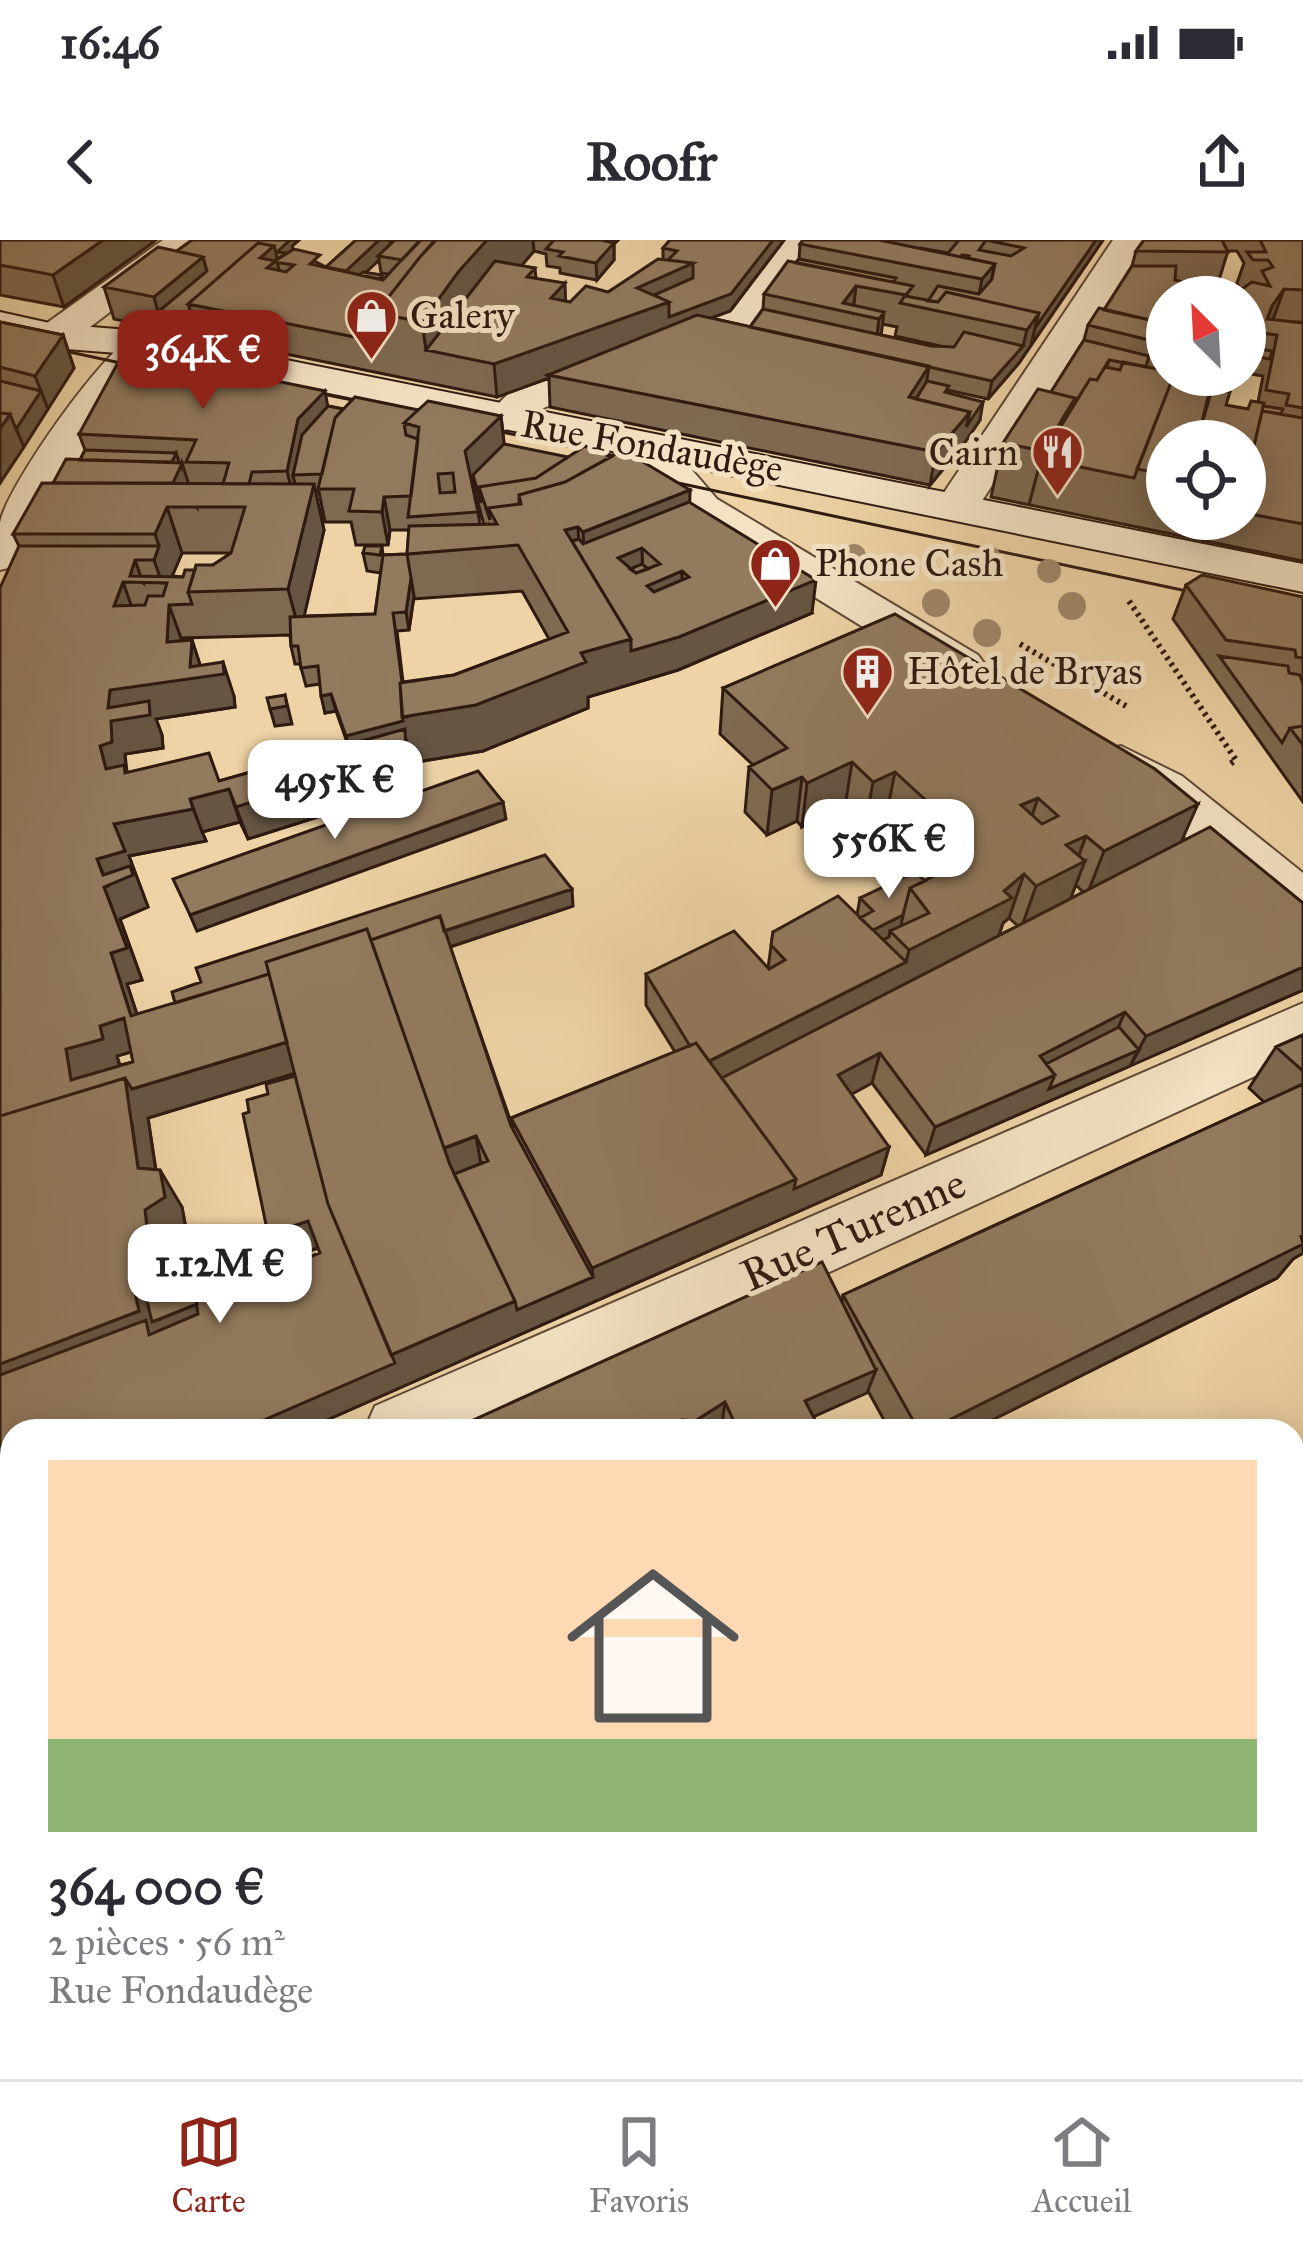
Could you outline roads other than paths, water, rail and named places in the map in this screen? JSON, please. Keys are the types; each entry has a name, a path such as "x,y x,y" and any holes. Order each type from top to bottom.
{"street":[{"path":"54,336 185,240"},
{"path":"504,419 524,401 746,319 804,240"},
{"path":"957,506 1131,240"},
{"name":"Rue Fondaudège","path":"0,323 54,336 142,344 651,448 720,457 1303,578"},
{"path":"0,556 109,375 142,344"},
{"path":"651,448 701,508 1004,693"},
{"path":"1083,741 1162,789 1303,904"},
{"name":"Rue Turenne","path":"429,1419 1303,1027"}],"tram line":[{"path":"0,337 153,370"},
{"path":"293,388 387,407"},
{"path":"469,425 645,462"},
{"path":"645,476 1215,597"}],"place":[{"name":"Galery","path":"371,361"},
{"name":"Cairn","path":"1057,498"},
{"name":"Phone Cash","path":"776,609"},
{"name":"Hôtel de Bryas","path":"868,717"}]}
